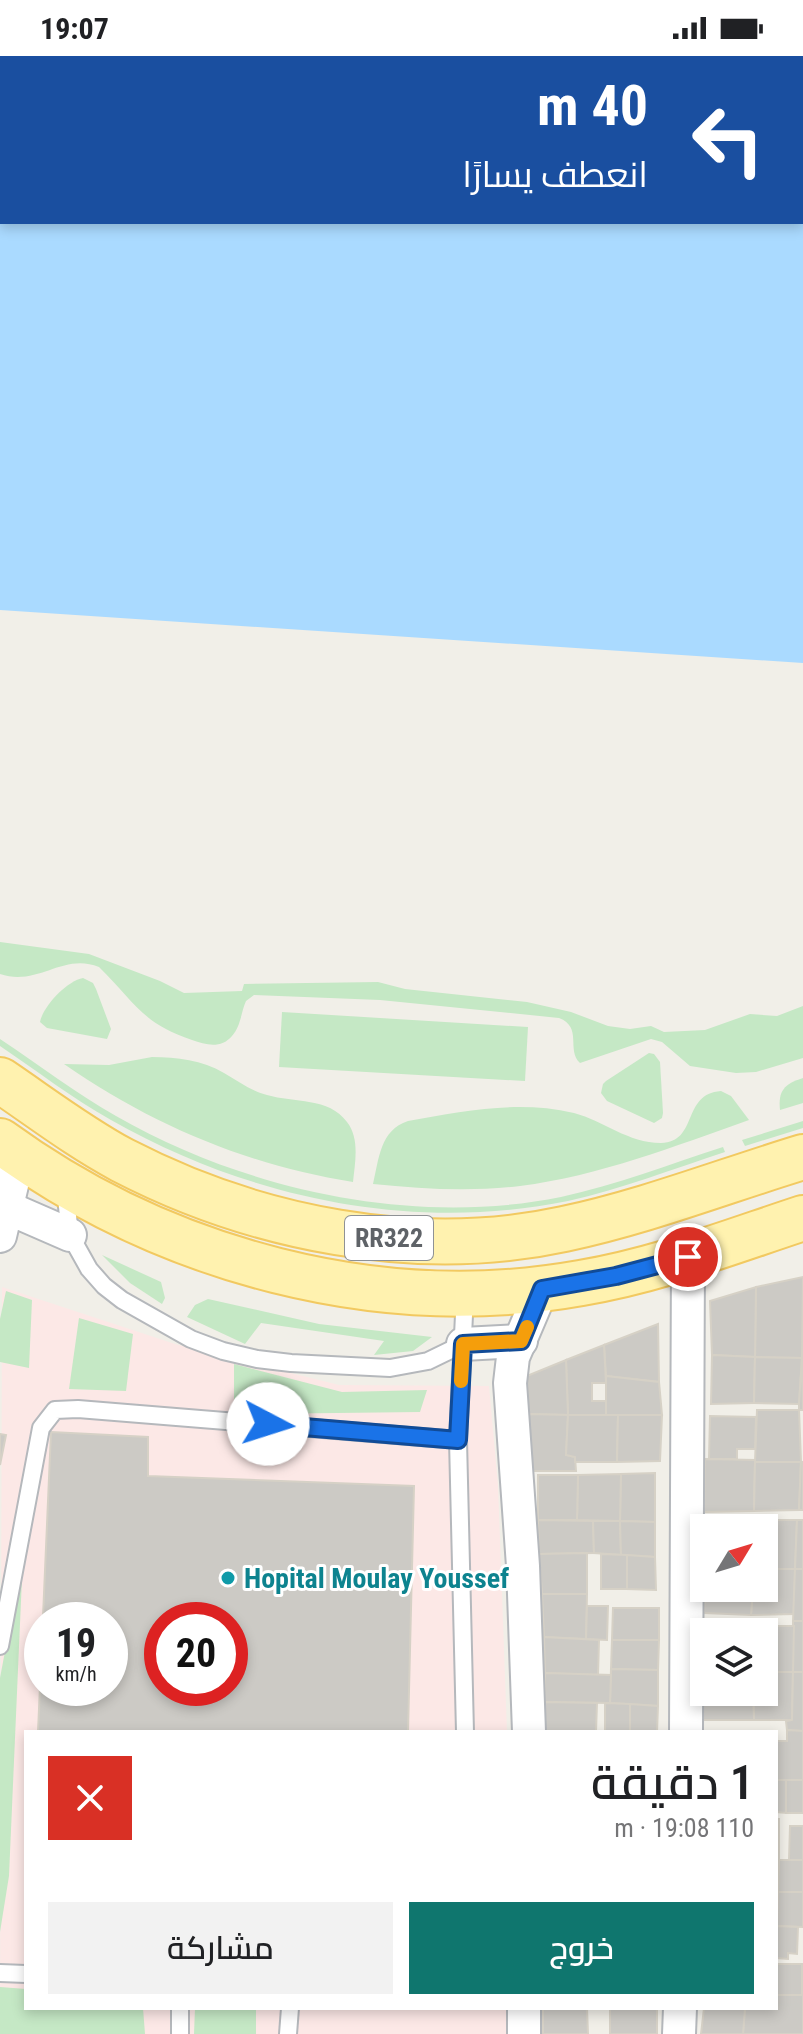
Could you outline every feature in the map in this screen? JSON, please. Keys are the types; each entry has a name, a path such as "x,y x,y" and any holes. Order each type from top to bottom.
{"main road":[{"name":"RR322","path":"0,1080 81,1137 121,1160 176,1185 292,1223 382,1238 473,1241 563,1230 803,1157"},
{"name":"RR322","path":"10,1148 65,1184 163,1233 214,1253 306,1277 385,1290 465,1293 542,1289 616,1276 688,1257 803,1218"}],"street":[{"path":"10,1148 4,1222 70,1235"},
{"path":"686,1730 688,1257"},
{"path":"529,1730 523,1566 510,1383 513,1357 542,1289"},
{"path":"463,1344 521,1341"},
{"path":"524,2010 524,2034"},
{"path":"679,2034 680,2010"}],"lane":[{"path":"65,1184 70,1235 89,1269 122,1300 191,1339 223,1351 291,1363 390,1368 428,1361 463,1344"},
{"path":"465,1293 458,1440 465,1730"},
{"path":"0,1646 41,1428 55,1410 78,1409 458,1440"},
{"path":"0,1973 24,1974"},
{"path":"180,2010 180,2034"},
{"path":"288,2034 290,2010"}],"shaded area":[{"path":"2,1287 175,1344 339,1385 489,1386 498,1485 507,1730 24,1730 24,2010 507,2010 507,2034 0,2034"}],"green space":[{"path":"0,942 89,954 184,993 242,991 244,984 378,982 405,989 527,1002 571,1012 608,1026 630,1029 651,1026 664,1032 705,1030 750,1014 777,1016 803,1006 803,1058 756,1072 736,1073 690,1066 662,1042 651,1039 580,1063 574,1052 570,1027 559,1018 380,1000 254,995 246,1001 232,1036 223,1043 208,1044 175,1033 149,1018 99,967 74,964 26,976 0,974"},
{"path":"83,978 93,983 96,989 111,1029 107,1039 47,1028 40,1022 57,995"},
{"path":"282,1012 528,1027 525,1081 279,1067"},
{"path":"0,1039 101,1107 166,1142 274,1182 331,1196 389,1204 447,1207 505,1205 582,1192 723,1147 725,1152 588,1196 509,1210 450,1213 391,1210 332,1202 218,1170 164,1147 68,1094 0,1046"},
{"path":"649,1053 660,1062 663,1113 662,1118 654,1123 607,1101 601,1093 606,1081"},
{"path":"152,1057 198,1062 261,1093 331,1108 347,1122 354,1136 353,1182 276,1165 202,1140 131,1106 64,1064 109,1065"},
{"path":"803,1078 803,1103 780,1110 784,1089"},
{"path":"721,1091 731,1096 749,1120 608,1168 502,1188 446,1189 373,1184 386,1138 408,1121 470,1111 532,1107 574,1113 627,1136 661,1143 673,1141 681,1135 700,1100"},
{"path":"803,1121 803,1128 745,1146 742,1140"},
{"path":"102,1255 161,1282 165,1298 162,1304 130,1283"},
{"path":"6,1291 32,1300 29,1368 0,1362 0,1319"},
{"path":"208,1299 319,1324 432,1337 413,1351 374,1355 384,1341 261,1323 245,1344 187,1317 195,1305"},
{"path":"79,1318 133,1334 126,1391 69,1389"},
{"path":"234,1364 342,1392 427,1390 420,1412 255,1414 234,1402"},
{"path":"23,1555 9,1876 0,1932 0,1678"},
{"path":"0,1987 24,1989 24,2010 143,2010 145,2034 0,2034"},
{"path":"195,2010 256,2010 256,2034 194,2034"}],"water":[{"path":"0,224 803,224 803,663 0,610"}],"building":[{"path":"803,1277 802,1358 755,1357 756,1287"},
{"path":"756,1287 755,1357 712,1355 710,1301"},
{"path":"658,1324 659,1382 606,1376 604,1345"},
{"path":"604,1345 606,1383 592,1383 592,1401 606,1401 606,1415 568,1415 566,1360"},
{"path":"712,1355 755,1357 754,1403 711,1404"},
{"path":"755,1357 802,1358 799,1404 754,1403"},
{"path":"802,1358 803,1410 799,1410 799,1404"},
{"path":"566,1360 568,1415 528,1414 527,1376"},
{"path":"606,1376 659,1382 662,1415 606,1415"},
{"path":"757,1410 799,1410 801,1462 755,1462"},
{"path":"528,1414 568,1415 566,1455 575,1457 576,1471 531,1471"},
{"path":"568,1415 618,1415 617,1462 575,1462 575,1457 566,1455"},
{"path":"618,1415 662,1415 660,1461 617,1462"},
{"path":"710,1416 756,1417 755,1449 737,1449 737,1459 709,1459"},
{"name":"Hopital Moulay Youssef","path":"51,1432 148,1437 148,1476 414,1486 408,1730 38,1730 39,1706 128,1706 128,1602 44,1602"},
{"path":"0,1434 6,1435 0,1465"},
{"path":"705,1459 755,1460 754,1511 704,1512"},
{"path":"755,1462 801,1462 799,1510 754,1511"},
{"path":"801,1462 803,1510 799,1510"},
{"path":"655,1473 655,1522 620,1521 621,1474"},
{"path":"621,1474 620,1521 577,1520 578,1475"},
{"path":"538,1475 578,1475 577,1520 538,1520"},
{"path":"538,1520 593,1521 594,1553 539,1554"},
{"path":"778,1520 797,1520 795,1569 778,1569"},
{"path":"797,1520 803,1520 803,1569 795,1569"},
{"path":"593,1521 620,1521 621,1555 594,1553"},
{"path":"620,1521 655,1522 655,1557 621,1555"},
{"path":"587,1553 587,1594 542,1594 539,1554"},
{"path":"601,1554 627,1555 627,1589 601,1589"},
{"path":"627,1555 655,1557 656,1590 627,1589"},
{"path":"778,1569 795,1569 794,1614 751,1615 752,1602 778,1602"},
{"path":"795,1569 803,1569 803,1621 793,1621"},
{"path":"542,1594 587,1594 586,1639 544,1637"},
{"path":"704,1602 752,1602 751,1615 704,1613"},
{"path":"587,1606 608,1606 607,1640 586,1639"},
{"path":"613,1608 659,1608 659,1640 612,1640"},
{"path":"793,1621 803,1621 803,1672 793,1672"},
{"path":"778,1626 794,1626 793,1672 778,1672"},
{"path":"544,1637 599,1640 598,1675 545,1673"},
{"path":"612,1640 659,1640 658,1670 611,1669"},
{"path":"611,1669 658,1670 658,1706 610,1703"},
{"path":"778,1672 793,1672 792,1720 754,1720 754,1706 778,1706"},
{"path":"793,1672 803,1672 803,1731 787,1730 786,1721 792,1720"},
{"path":"545,1673 611,1675 610,1703 545,1702"},
{"path":"545,1702 597,1703 596,1730 545,1730"},
{"path":"605,1703 630,1704 630,1730 605,1730"},
{"path":"630,1704 658,1706 657,1730 630,1730"},
{"path":"702,1706 754,1706 754,1720 703,1720"},
{"path":"787,1730 803,1731 803,1780 778,1780 778,1741 787,1741"},
{"path":"778,1780 786,1780 786,1813 778,1812"},
{"path":"786,1780 803,1780 803,1813 786,1813"},
{"path":"778,1819 779,1819 778,1860"},
{"path":"790,1826 803,1826 803,1860 789,1860"},
{"path":"779,1860 803,1860 803,1892 778,1892"},
{"path":"778,1892 803,1892 803,1927 778,1926"},
{"path":"778,1926 798,1927 797,1954 788,1953 788,1959 778,1958"},
{"path":"778,1964 802,1964 802,1995 778,1995"},
{"path":"778,1995 803,1995 803,2034 743,2034 745,2010 778,2010"},
{"path":"543,2010 587,2010 588,2034 543,2034"},
{"path":"610,2010 657,2010 657,2034 610,2034"},
{"path":"704,2010 745,2010 743,2034 701,2034"}],"slow traffic":[{"path":"461,1381 463,1344 521,1341 527,1327"}],"place":[{"name":"Hopital Moulay Youssef","path":"228,1578"}],"route":[{"path":"268,1424 458,1440 463,1344 521,1341 542,1289 616,1276 688,1257"}]}
